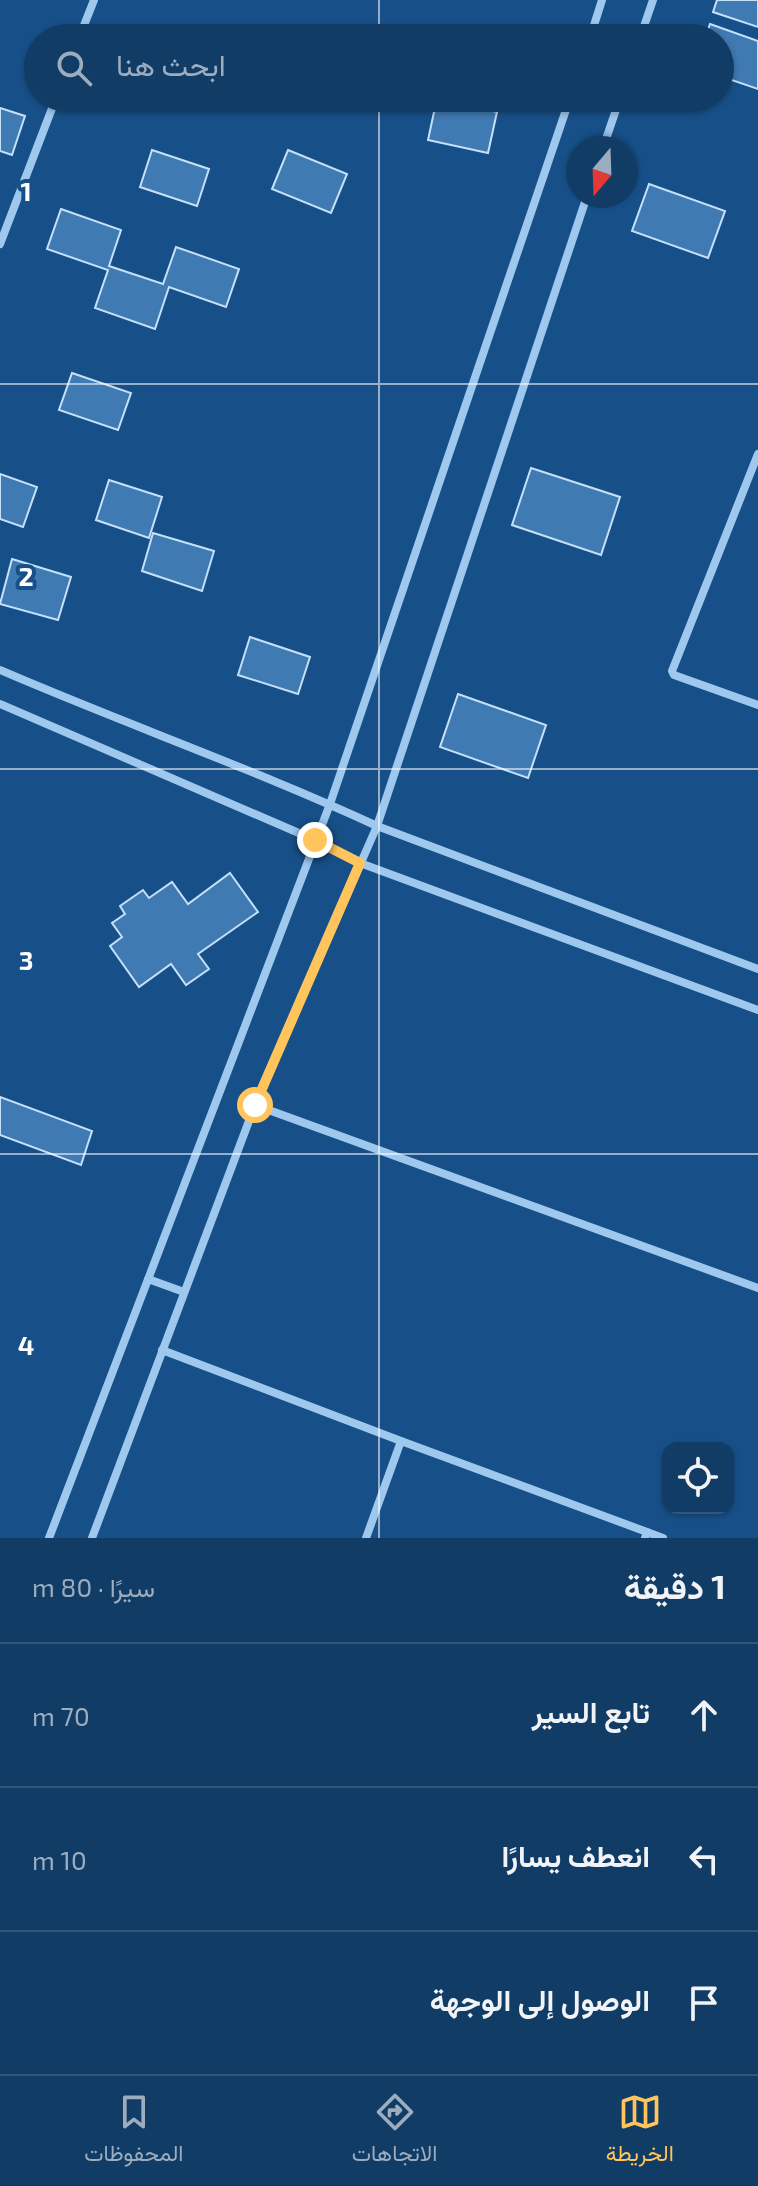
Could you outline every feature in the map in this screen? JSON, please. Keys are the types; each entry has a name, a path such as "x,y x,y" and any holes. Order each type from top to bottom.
{"street":[{"path":"85,24 94,0"},
{"path":"594,24 602,0"},
{"path":"645,24 653,0"},
{"path":"0,244 51,112"},
{"path":"49,1538 330,804 565,112"},
{"path":"607,136 615,112"},
{"path":"92,1538 255,1105 377,826 583,208"},
{"path":"758,454 672,671 674,675 758,705"},
{"path":"0,670 377,826 758,969"},
{"path":"0,704 315,840 360,863 758,1010"},
{"path":"255,1105 758,1288"},
{"path":"148,1279 184,1292"},
{"path":"162,1350 646,1535 663,1538"},
{"path":"366,1538 401,1441"}],"building":[{"path":"717,0 758,0 758,27 713,12"},
{"path":"734,32 758,41 758,89 734,81"},
{"path":"0,108 25,116 12,155 0,151"},
{"path":"434,112 497,112 488,153 428,140"},
{"path":"152,150 209,169 197,206 140,187"},
{"path":"288,150 347,174 331,213 272,189"},
{"path":"649,184 725,211 708,258 632,231"},
{"path":"61,209 121,230 109,266 163,284 176,247 239,269 226,307 169,287 155,329 95,308 108,270 47,249"},
{"path":"72,373 131,393 118,430 59,410"},
{"path":"531,468 620,497 601,555 512,525"},
{"path":"0,474 37,487 23,527 0,519"},
{"path":"109,480 162,497 149,538 96,520"},
{"path":"153,533 214,551 202,591 142,571"},
{"path":"12,559 71,577 58,620 0,604"},
{"path":"250,637 310,657 298,694 238,675"},
{"path":"458,694 546,725 528,778 440,747"},
{"path":"230,873 258,912 198,954 209,969 186,985 171,964 139,987 110,946 122,937 112,923 125,914 120,906 143,890 149,898 172,882 188,904"},
{"path":"0,1097 92,1131 81,1165 0,1135"}],"route":[{"path":"255,1105 360,863 315,840"}]}
